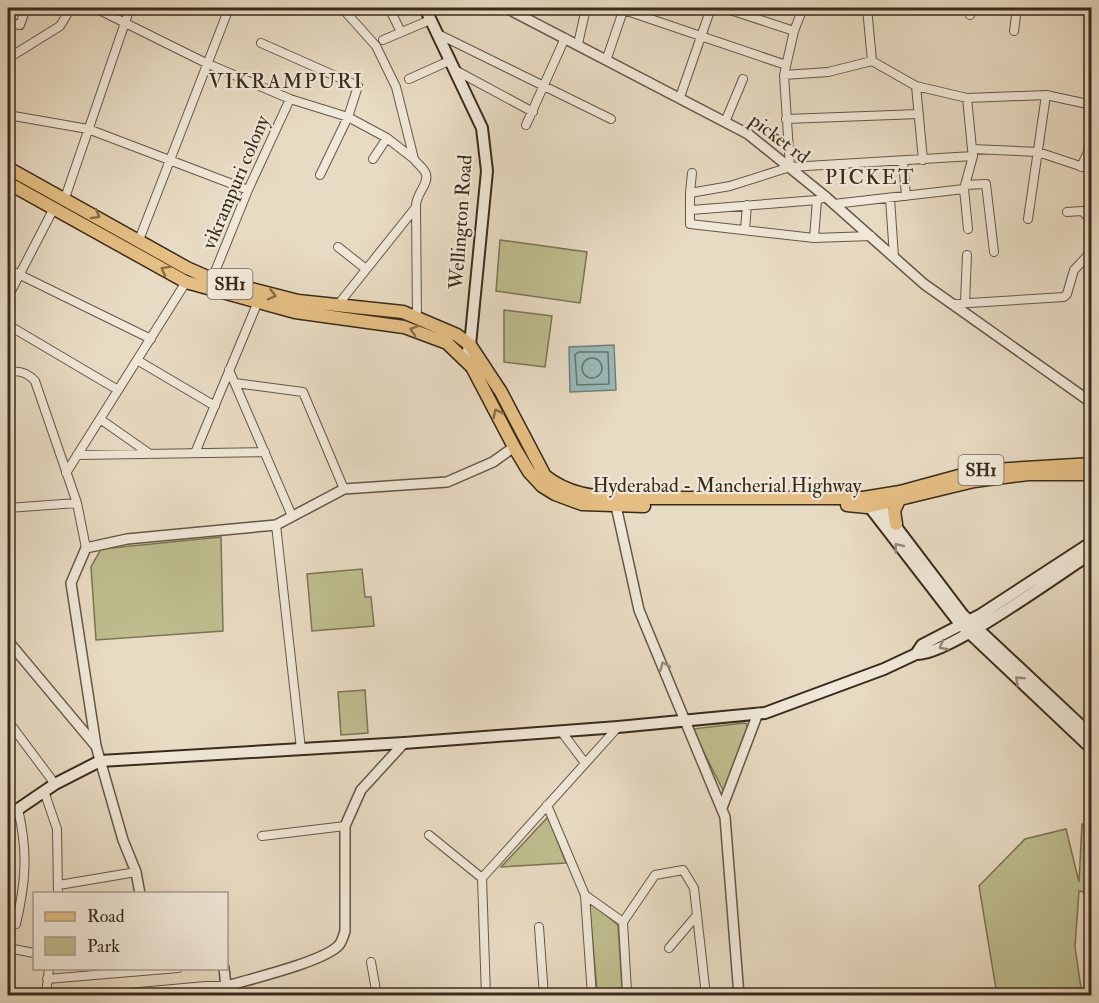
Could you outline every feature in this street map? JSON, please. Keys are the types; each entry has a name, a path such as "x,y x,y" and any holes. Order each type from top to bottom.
{"main road":[{"name":"Wellington Road","path":"425,8 482,128 487,171 470,345 465,358"},
{"name":"Hyderabad - Mancherial Highway","path":"8,168 187,268 212,279 278,297 337,306 403,312 443,328 470,345 501,392 536,463 555,484 572,491 591,497 620,498 871,501"},
{"name":"Hyderabad - Mancherial Highway","path":"8,183 186,282 257,304 306,314 404,327 447,343 465,358 479,379 529,472 555,494 582,504 616,506 871,501"},
{"name":"SH1","path":"871,501 977,471 1092,464"},
{"name":"SH1","path":"871,501 898,500 993,478 1028,474 1092,474"},
{"path":"896,524 894,511 898,500"},
{"path":"871,501 896,524 969,626 1092,736"},
{"path":"871,501 969,626 1092,749"},
{"path":"969,626 1092,542"},
{"path":"8,816 55,784 100,761 404,743 618,727 758,713 884,669 916,654 922,645 969,626 1092,553"}],"street":[{"path":"8,23 20,25 26,8"},
{"path":"8,54 15,54 60,26 71,8"},
{"path":"95,8 206,63 290,99 348,117 387,138 414,159 426,173 426,180 416,197 417,317"},
{"path":"65,198 130,8"},
{"path":"139,240 229,8"},
{"path":"346,8 376,45 396,87 414,159"},
{"path":"390,8 400,32"},
{"name":"picket rd","path":"506,8 607,58 748,134 789,167 822,198 834,204 924,284 1092,403"},
{"path":"578,44 586,8"},
{"path":"680,97 711,8"},
{"path":"724,8 794,31"},
{"path":"789,167 784,75 794,31 803,8"},
{"path":"835,10 851,8"},
{"path":"867,8 872,61"},
{"path":"1014,31 1017,8"},
{"path":"607,58 624,9 701,38 786,65"},
{"path":"383,40 430,20"},
{"path":"435,32 610,119"},
{"path":"526,125 565,38"},
{"path":"261,44 358,86 348,117 320,175"},
{"path":"784,75 828,72 872,61 916,86 968,98 1046,95 1092,105"},
{"path":"410,79 451,65 533,112"},
{"path":"725,122 743,79"},
{"path":"916,86 923,160"},
{"path":"1028,219 1046,95"},
{"path":"968,98 972,152 965,187 969,229"},
{"name":"vikrampuri colony","path":"212,279 248,190 290,99"},
{"path":"786,119 920,114"},
{"path":"8,115 88,129 248,190"},
{"path":"373,159 387,138"},
{"path":"1081,167 1092,142"},
{"path":"690,193 730,186 789,167 903,162 972,152 1038,152 1092,170"},
{"path":"903,162 906,196"},
{"path":"692,173 690,224 814,238 871,236"},
{"path":"834,204 986,184 994,252"},
{"path":"691,210 822,198 814,238"},
{"path":"890,198 894,257"},
{"path":"745,230 747,205"},
{"path":"337,306 416,207"},
{"path":"8,297 54,208"},
{"path":"1067,212 1082,211 1092,221"},
{"path":"338,247 366,269"},
{"path":"953,304 1064,297 1074,270 1092,251"},
{"path":"965,303 967,255"},
{"path":"8,269 151,339"},
{"path":"66,473 186,282"},
{"path":"195,453 257,304"},
{"path":"8,325 118,390"},
{"path":"137,360 215,406"},
{"path":"229,370 292,516"},
{"path":"8,372 22,371 35,381 77,503 86,548 71,583 96,746 123,840 136,872 140,892"},
{"path":"235,383 303,392 344,489"},
{"path":"100,419 150,454"},
{"path":"86,548 127,539 276,525 344,489 447,482 493,462 514,447"},
{"path":"77,455 265,452"},
{"path":"8,507 77,503"},
{"path":"616,506 639,609 687,720 725,817 740,996"},
{"path":"276,525 301,749"},
{"path":"8,642 96,746"},
{"path":"722,808 758,713"},
{"path":"8,722 55,784"},
{"path":"486,996 482,878 618,727"},
{"path":"561,731 585,763"},
{"path":"95,996 206,986 227,991 335,949 342,942 345,931 345,826 360,790 404,743"},
{"path":"44,791 57,829 59,889 136,872"},
{"path":"548,805 585,894 592,995 627,994 622,922 655,875 683,870 694,888 706,996"},
{"path":"16,924 26,882 26,841 18,808"},
{"path":"261,836 345,826"},
{"path":"429,836 482,878"},
{"path":"585,894 622,922"},
{"path":"669,948 697,915"},
{"path":"539,927 544,996"},
{"path":"8,948 33,953"},
{"path":"371,962 377,996"},
{"path":"46,996 49,970"},
{"path":"47,979 156,970"},
{"path":"224,970 227,991"}],"green space":[{"path":"500,240 587,252 580,303 496,291"},
{"path":"504,310 552,316 545,367 504,362"},
{"path":"221,537 223,631 96,640 91,567 101,549"},
{"path":"362,569 365,597 371,597 374,626 312,631 307,574"},
{"path":"365,690 368,733 341,735 338,692"},
{"path":"747,724 747,730 724,792 692,729"},
{"path":"548,817 566,863 501,867"},
{"path":"1082,824 1091,824 1092,894 1079,891 1075,947 1082,995 997,995 979,886 1025,839 1066,829 1079,882"},
{"path":"589,901 618,925 622,988 597,990"}],"water":[{"path":"614,345 616,390 570,392 569,347"}],"district":[{"name":"VIKRAMPURI","path":"286,81"},
{"name":"PICKET","path":"870,177"}]}
